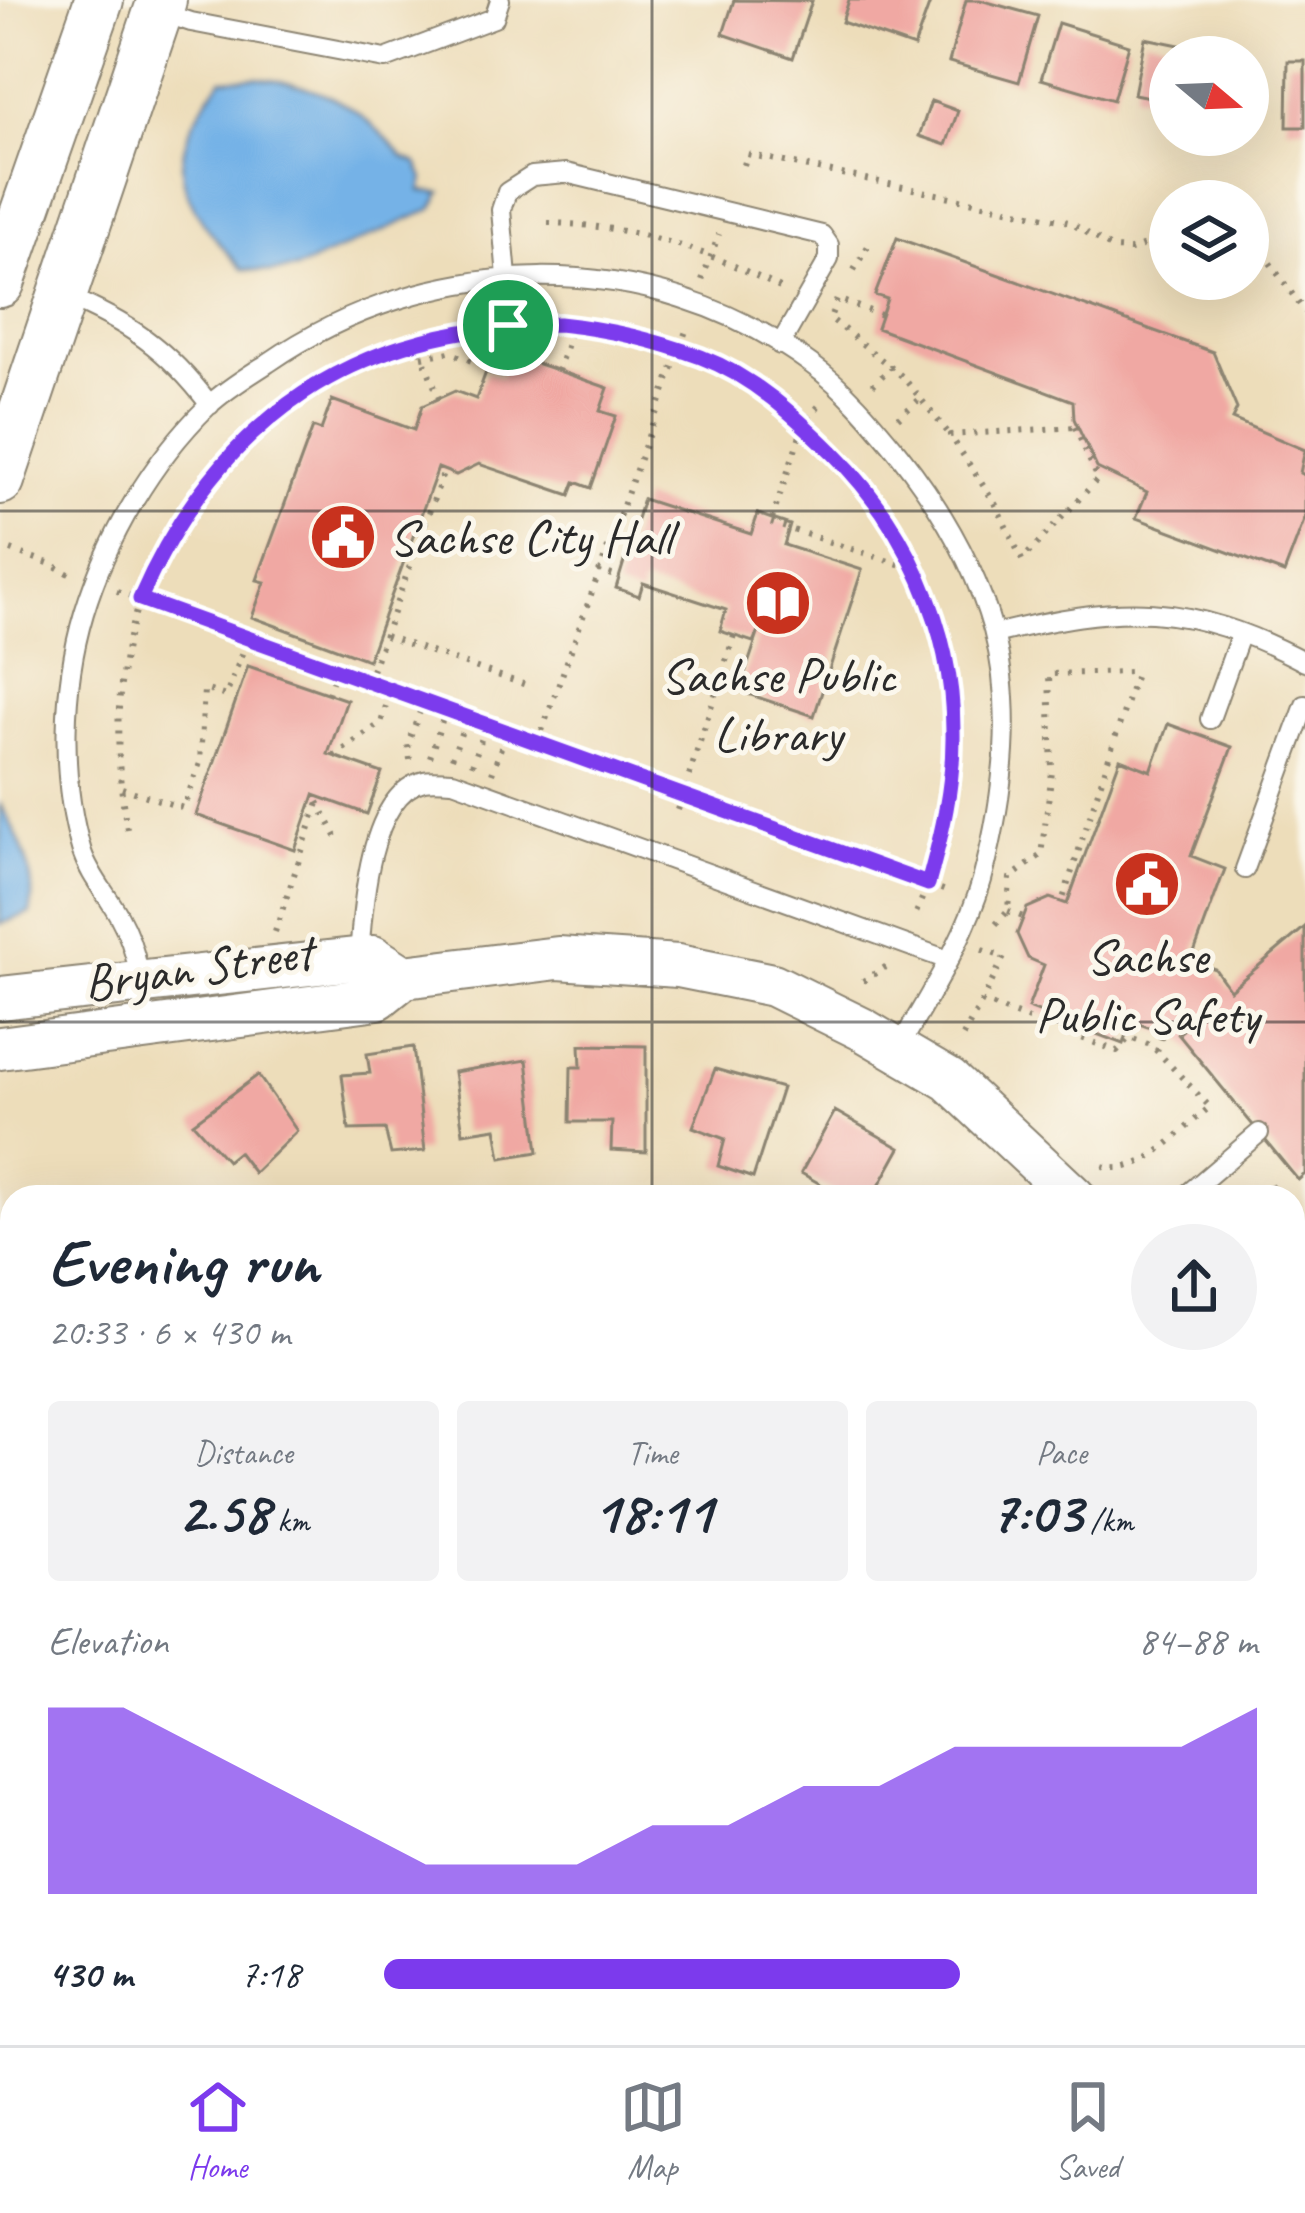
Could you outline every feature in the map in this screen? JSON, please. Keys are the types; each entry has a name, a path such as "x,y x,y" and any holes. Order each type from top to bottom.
{"main road":[{"path":"1,278 99,0"},
{"path":"0,480 160,6"}],"street":[{"path":"1,278 62,295"},
{"name":"Bryan Street","path":"0,998 142,983 361,979 378,998 404,977 558,958 678,966 773,985 898,1050 950,1080 1061,1185"},
{"name":"Bryan Street","path":"0,1048 145,1028 361,979"}],"lane":[{"path":"160,6 191,22 385,59 494,18 500,0"},
{"path":"507,278 501,210 507,192 532,176 566,173 728,210 822,235 829,245 829,259 780,344"},
{"path":"145,1028 142,983 120,917 83,856 68,786 69,704 84,614 113,539 164,458 210,405 316,330 394,297 507,278 583,277 672,294 739,320 811,363 863,409 925,487 974,574 994,634 1004,706 1001,791 981,885 948,961 898,1050"},
{"path":"62,295 108,314 162,349 210,405"},
{"path":"994,634 1108,610 1180,616 1241,633 1305,662"},
{"path":"1210,719 1241,633"},
{"path":"1245,869 1305,705"},
{"path":"361,979 379,825 400,795 430,783 464,785 948,961"},
{"path":"1198,1185 1258,1133"}],"path":[{"path":"744,165 747,154 1069,222 1114,249 1131,250 1149,243"},
{"path":"548,223 642,234 711,255 782,290"},
{"path":"702,280 721,231"},
{"path":"1269,261 1305,312"},
{"path":"881,315 837,299 830,318 903,376 950,435 996,505 1022,560 1099,479 1075,427 950,435"},
{"path":"558,371 574,325"},
{"path":"127,829 118,725 122,678 140,599 191,502 238,445 278,410 321,383 357,362 416,340 488,327 574,325 615,331 733,373 804,423 857,476 896,530 917,570 939,635 953,733 947,810 928,884 902,944 890,964 863,981"},
{"path":"538,742 688,325"},
{"path":"416,340 439,398"},
{"path":"422,357 448,352 487,367"},
{"path":"804,423 772,521 917,570"},
{"path":"368,682 444,471"},
{"path":"618,516 636,522"},
{"path":"10,550 78,578"},
{"path":"598,570 620,578"},
{"path":"113,590 949,892"},
{"path":"678,810 734,635"},
{"path":"385,636 526,685"},
{"path":"120,788 183,808 200,763 204,688 226,696 248,638"},
{"path":"328,694 336,670"},
{"path":"963,1036 1004,957 981,950 1008,911 1010,878 1041,855 1052,788 1049,674 1132,672 1135,677 1112,755 1062,902"},
{"path":"334,757 381,723 391,689"},
{"path":"424,701 408,743 430,783"},
{"path":"430,783 430,752 446,710"},
{"path":"430,783 467,716"},
{"path":"464,785 487,724"},
{"path":"485,793 507,731"},
{"path":"268,953 319,800 338,840"},
{"path":"1008,911 1023,916"},
{"path":"982,1002 1117,1052 1130,1038 1157,1051 1210,1107 1139,1164 1118,1171 1103,1166"},
{"path":"1157,1051 1163,1032"}],"water":[{"path":"256,77 320,92 355,111 403,157 417,163 424,179 421,191 441,193 432,209 296,269 242,269 190,199 183,157 202,108 222,79"},
{"path":"0,804 25,857 32,899 30,913 0,924"}],"building":[{"path":"734,0 812,1 793,58 723,34"},
{"path":"849,0 931,0 914,47 842,22"},
{"path":"966,0 1038,16 1019,82 949,62"},
{"path":"1058,23 1129,45 1113,100 1041,79"},
{"path":"1145,38 1149,39 1149,97 1134,94"},
{"path":"1288,61 1305,61 1305,127 1287,127"},
{"path":"931,101 958,111 946,145 919,136"},
{"path":"897,238 1213,352 1237,409 1232,419 1305,450 1300,473 1305,475 1305,518 1284,573 1136,518 1147,492 1097,468 1074,419 1073,401 877,328 887,299 875,295"},
{"name":"Sachse City Hall","path":"510,354 608,388 600,411 616,416 591,488 575,482 570,495 479,464 456,475 438,468 368,660 252,617 265,582 257,580 313,427 321,430 332,400 414,430 422,406 455,391 476,399 486,372 501,377"},
{"name":"Sachse Public Library","path":"643,499 751,534 758,514 790,525 784,545 862,570 814,716 739,691 762,622 753,642 720,631 726,610 643,583 639,596 616,588"},
{"path":"248,666 347,700 328,754 382,773 367,814 314,795 295,850 196,815"},
{"name":"Sachse Public Safety","path":"1168,724 1232,747 1191,856 1225,869 1191,961 1215,969 1230,990 1305,927 1305,1174 1298,1180 1178,1034 1183,1030 1178,1023 1169,1020 1165,1033 1131,1021 1123,1044 1028,1008 1044,965 1028,958 1017,934 1027,908 1050,898 1067,904 1120,759 1151,771"},
{"path":"580,1045 646,1046 646,1152 611,1150 612,1122 570,1122 571,1067 581,1067"},
{"path":"413,1047 425,1151 391,1154 385,1129 349,1130 342,1075 370,1073 367,1054"},
{"path":"527,1060 538,1152 501,1158 496,1128 463,1133 454,1072"},
{"path":"715,1069 782,1088 753,1178 718,1166 725,1139 693,1127"},
{"path":"258,1075 297,1131 254,1173 238,1152 227,1161 193,1123"},
{"path":"835,1111 900,1148 880,1185 822,1185 801,1173"}],"place":[{"name":"Sachse City Hall","path":"343,537"},
{"name":"Sachse Public Library","path":"778,603"},
{"name":"Sachse Public Safety","path":"1147,884"}],"route":[{"path":"559,324 615,331 703,358 793,413 857,476 896,530 917,570 947,671 952,705 951,772 947,810 928,884 140,599 191,502 238,445 278,410 357,362 416,340 508,325 559,324"}]}
